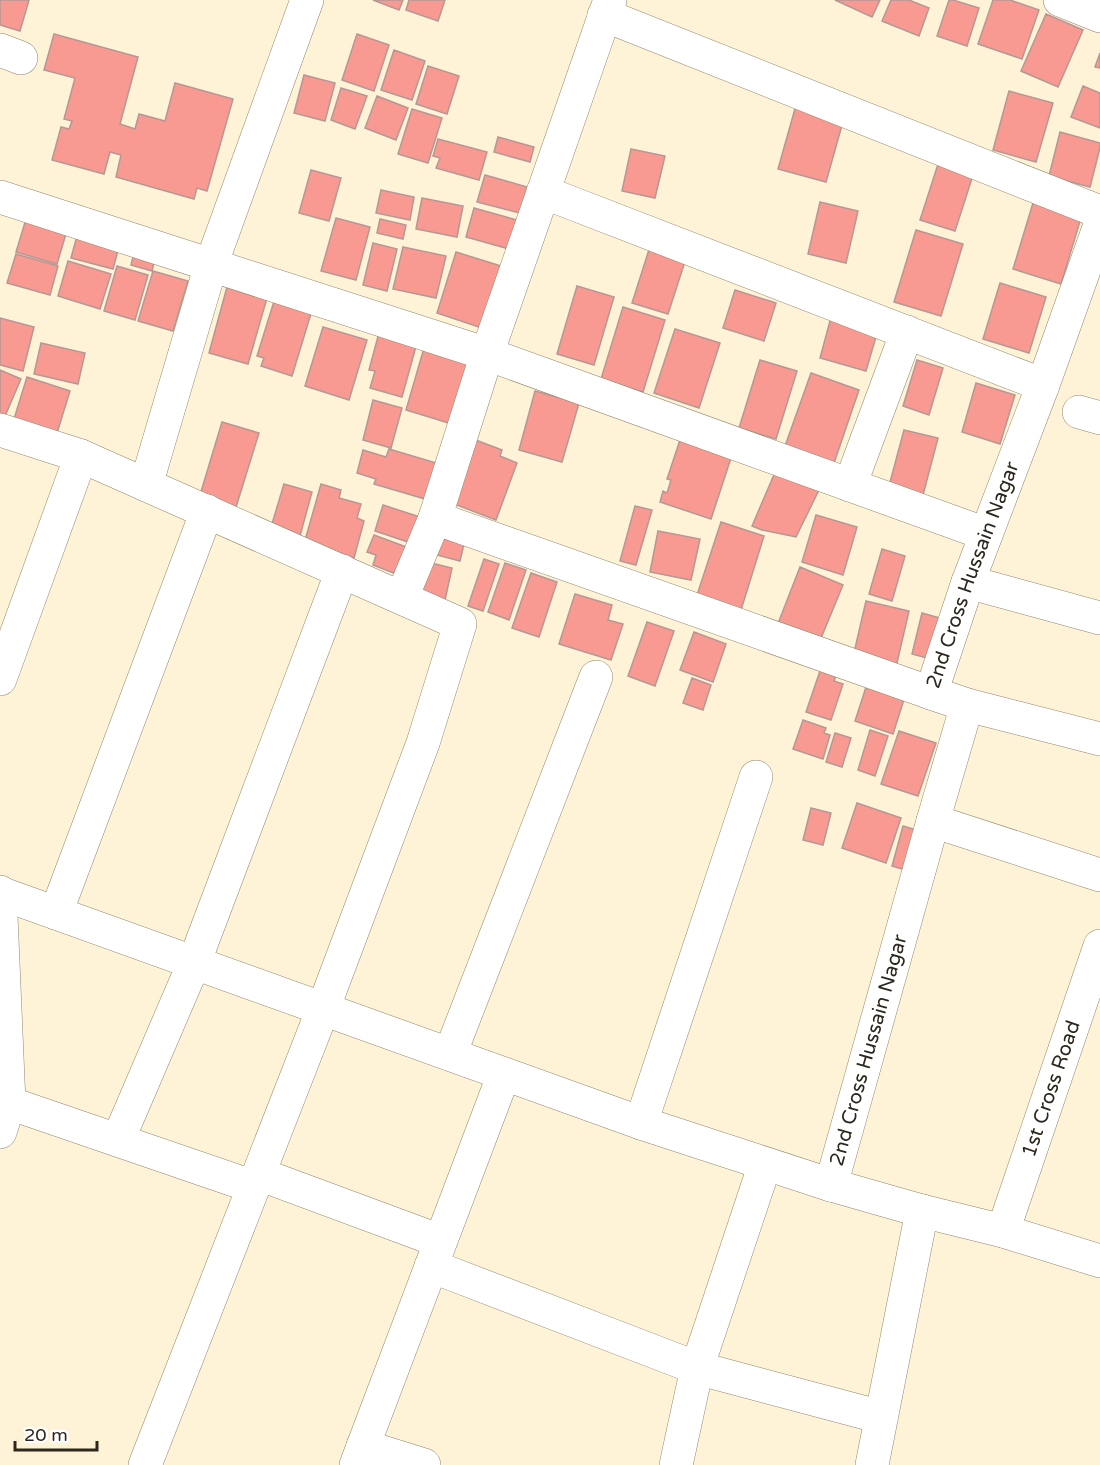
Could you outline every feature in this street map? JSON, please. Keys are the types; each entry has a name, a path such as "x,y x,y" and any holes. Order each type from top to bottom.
{"street":[{"path":"146,485 212,265 307,0"},
{"path":"1060,0 1100,16"},
{"path":"402,597 435,518 486,354 607,8 1100,212"},
{"path":"543,192 1043,385"},
{"path":"0,197 486,354 986,534"},
{"name":"2nd Cross Hussain Nagar","path":"831,1185 967,705 931,693 986,534 1093,263 1100,225"},
{"path":"850,486 907,332"},
{"path":"0,430 81,456 460,624 423,743 323,1009 145,1465"},
{"path":"0,679 81,456"},
{"path":"56,913 207,512"},
{"path":"435,518 931,693"},
{"path":"118,1140 194,963 342,571"},
{"path":"968,582 1100,618"},
{"path":"450,1054 596,677"},
{"path":"967,705 1100,739"},
{"path":"641,1123 756,777"},
{"path":"933,821 1100,875"},
{"path":"881,1417 697,1368 436,1254 256,1180 118,1140 5,1118 0,893 641,1123 831,1185 1002,1231 1100,1261"},
{"name":"1st Cross Road","path":"1002,1231 1100,946"},
{"path":"424,1465 360,1455 504,1074"},
{"path":"676,1465 697,1368 765,1164"},
{"path":"872,1465 922,1211"}],"building":[{"path":"0,0 29,0 20,31 0,25"},
{"path":"373,0 403,0 399,10"},
{"path":"409,0 445,0 438,21 406,10"},
{"path":"835,0 880,0 872,17"},
{"path":"891,0 909,0 929,8 919,36 882,21"},
{"path":"949,0 979,8 967,46 937,36"},
{"path":"993,0 1010,0 1039,10 1022,59 978,44"},
{"path":"1046,14 1083,30 1058,87 1021,71"},
{"path":"54,34 138,57 120,124 135,129 139,114 165,121 175,83 233,99 207,191 197,188 194,199 116,177 121,155 110,152 104,174 52,160 61,127 69,129 72,121 64,119 75,78 44,70"},
{"path":"357,34 389,45 374,91 342,80"},
{"path":"394,50 425,61 412,100 381,90"},
{"path":"1100,53 1100,68 1095,67"},
{"path":"428,66 459,76 447,114 416,104"},
{"path":"304,75 335,83 325,121 294,113"},
{"path":"1083,86 1100,93 1100,128 1071,117"},
{"path":"341,88 367,96 355,129 331,120"},
{"path":"1009,91 1053,103 1036,162 993,150"},
{"path":"377,96 408,108 396,140 365,128"},
{"path":"798,98 846,111 826,182 778,169"},
{"path":"412,109 442,118 428,163 398,154"},
{"path":"1060,132 1100,143 1090,187 1049,176"},
{"path":"498,137 534,147 530,162 494,152"},
{"path":"438,139 487,152 479,180 436,168 440,158 433,156"},
{"path":"631,149 665,156 655,198 622,191"},
{"path":"940,158 975,169 955,231 920,220"},
{"path":"311,170 341,178 329,221 299,213"},
{"path":"485,175 527,187 520,213 477,202"},
{"path":"381,190 414,197 410,220 376,213"},
{"path":"422,198 463,206 457,237 416,229"},
{"path":"820,202 858,211 846,263 808,254"},
{"path":"1033,203 1081,218 1061,284 1013,269"},
{"path":"474,208 517,220 509,249 466,237"},
{"path":"27,216 68,227 57,264 16,252"},
{"path":"336,218 370,227 356,280 321,271"},
{"path":"380,219 406,225 403,239 377,233"},
{"path":"916,230 963,244 941,316 894,302"},
{"path":"78,232 120,243 113,269 71,258"},
{"path":"653,237 689,249 668,314 632,303"},
{"path":"373,243 397,249 387,291 363,285"},
{"path":"136,245 157,250 152,271 131,265"},
{"path":"403,247 446,256 436,298 393,289"},
{"path":"456,252 501,266 482,328 437,313"},
{"path":"16,254 58,266 50,295 7,283"},
{"path":"68,261 111,274 100,309 58,296"},
{"path":"117,266 148,275 135,320 104,311"},
{"path":"153,271 188,281 173,331 138,321"},
{"path":"1000,283 1046,297 1029,353 983,339"},
{"path":"577,286 614,297 594,365 557,354"},
{"path":"227,287 267,298 248,364 209,353"},
{"path":"735,290 776,303 764,341 723,328"},
{"path":"276,295 313,307 292,376 261,366 264,358 257,356"},
{"path":"623,307 665,320 643,392 601,379"},
{"path":"833,310 880,323 866,371 820,358"},
{"path":"0,318 34,327 23,371 0,365"},
{"path":"323,327 367,340 349,400 305,386"},
{"path":"380,329 418,339 402,397 370,388 375,371 369,370"},
{"path":"675,329 720,343 699,408 654,393"},
{"path":"41,343 85,353 78,384 34,374"},
{"path":"424,348 471,363 452,424 406,410"},
{"path":"760,360 797,371 776,439 739,428"},
{"path":"917,360 943,368 929,415 903,406"},
{"path":"0,370 21,379 5,416 0,414"},
{"path":"811,373 859,390 834,463 785,446"},
{"path":"27,377 70,391 57,433 14,419"},
{"path":"976,383 1015,395 1000,444 962,432"},
{"path":"535,391 579,403 562,462 519,450"},
{"path":"373,400 402,408 391,448 363,440"},
{"path":"222,422 259,433 236,507 200,495"},
{"path":"904,430 938,438 923,495 889,486"},
{"path":"682,434 733,452 711,519 660,502 663,491 667,493 671,480 667,479"},
{"path":"473,439 502,450 500,456 517,463 496,520 449,502"},
{"path":"389,449 436,463 425,499 374,484 376,479 357,473 363,450 386,457"},
{"path":"776,470 820,488 796,537 752,526"},
{"path":"284,484 312,492 300,536 271,527"},
{"path":"321,484 341,490 339,498 361,504 357,518 364,521 354,558 304,544"},
{"path":"383,505 420,517 411,543 375,531"},
{"path":"635,506 652,510 636,565 620,561"},
{"path":"816,515 857,527 843,575 802,562"},
{"path":"721,522 764,536 741,610 697,595"},
{"path":"658,531 700,539 691,580 650,572"},
{"path":"374,535 409,548 399,575 373,565 376,555 367,552"},
{"path":"441,538 464,544 460,561 437,555"},
{"path":"882,549 905,556 892,601 869,594"},
{"path":"484,559 499,564 483,611 468,606"},
{"path":"423,561 452,568 445,600 416,594"},
{"path":"505,563 526,570 509,620 488,612"},
{"path":"800,567 843,585 819,643 777,626"},
{"path":"531,573 557,582 539,637 512,628"},
{"path":"575,594 612,605 608,620 623,624 611,660 559,644"},
{"path":"866,601 909,611 896,667 853,657"},
{"path":"922,613 940,618 931,659 912,654"},
{"path":"647,622 674,631 655,686 628,676"},
{"path":"694,632 726,644 713,682 680,670"},
{"path":"821,668 837,673 834,681 843,684 831,720 806,712"},
{"path":"692,678 711,685 703,710 683,703"},
{"path":"868,681 906,693 893,734 855,721"},
{"path":"803,720 826,728 824,733 830,735 823,759 793,749"},
{"path":"870,730 888,736 875,776 858,770"},
{"path":"899,731 936,743 918,796 881,784"},
{"path":"835,733 851,738 842,767 826,762"},
{"path":"857,803 901,818 886,863 842,848"},
{"path":"811,808 831,813 823,845 803,840"},
{"path":"903,826 920,831 909,871 892,866"}]}
